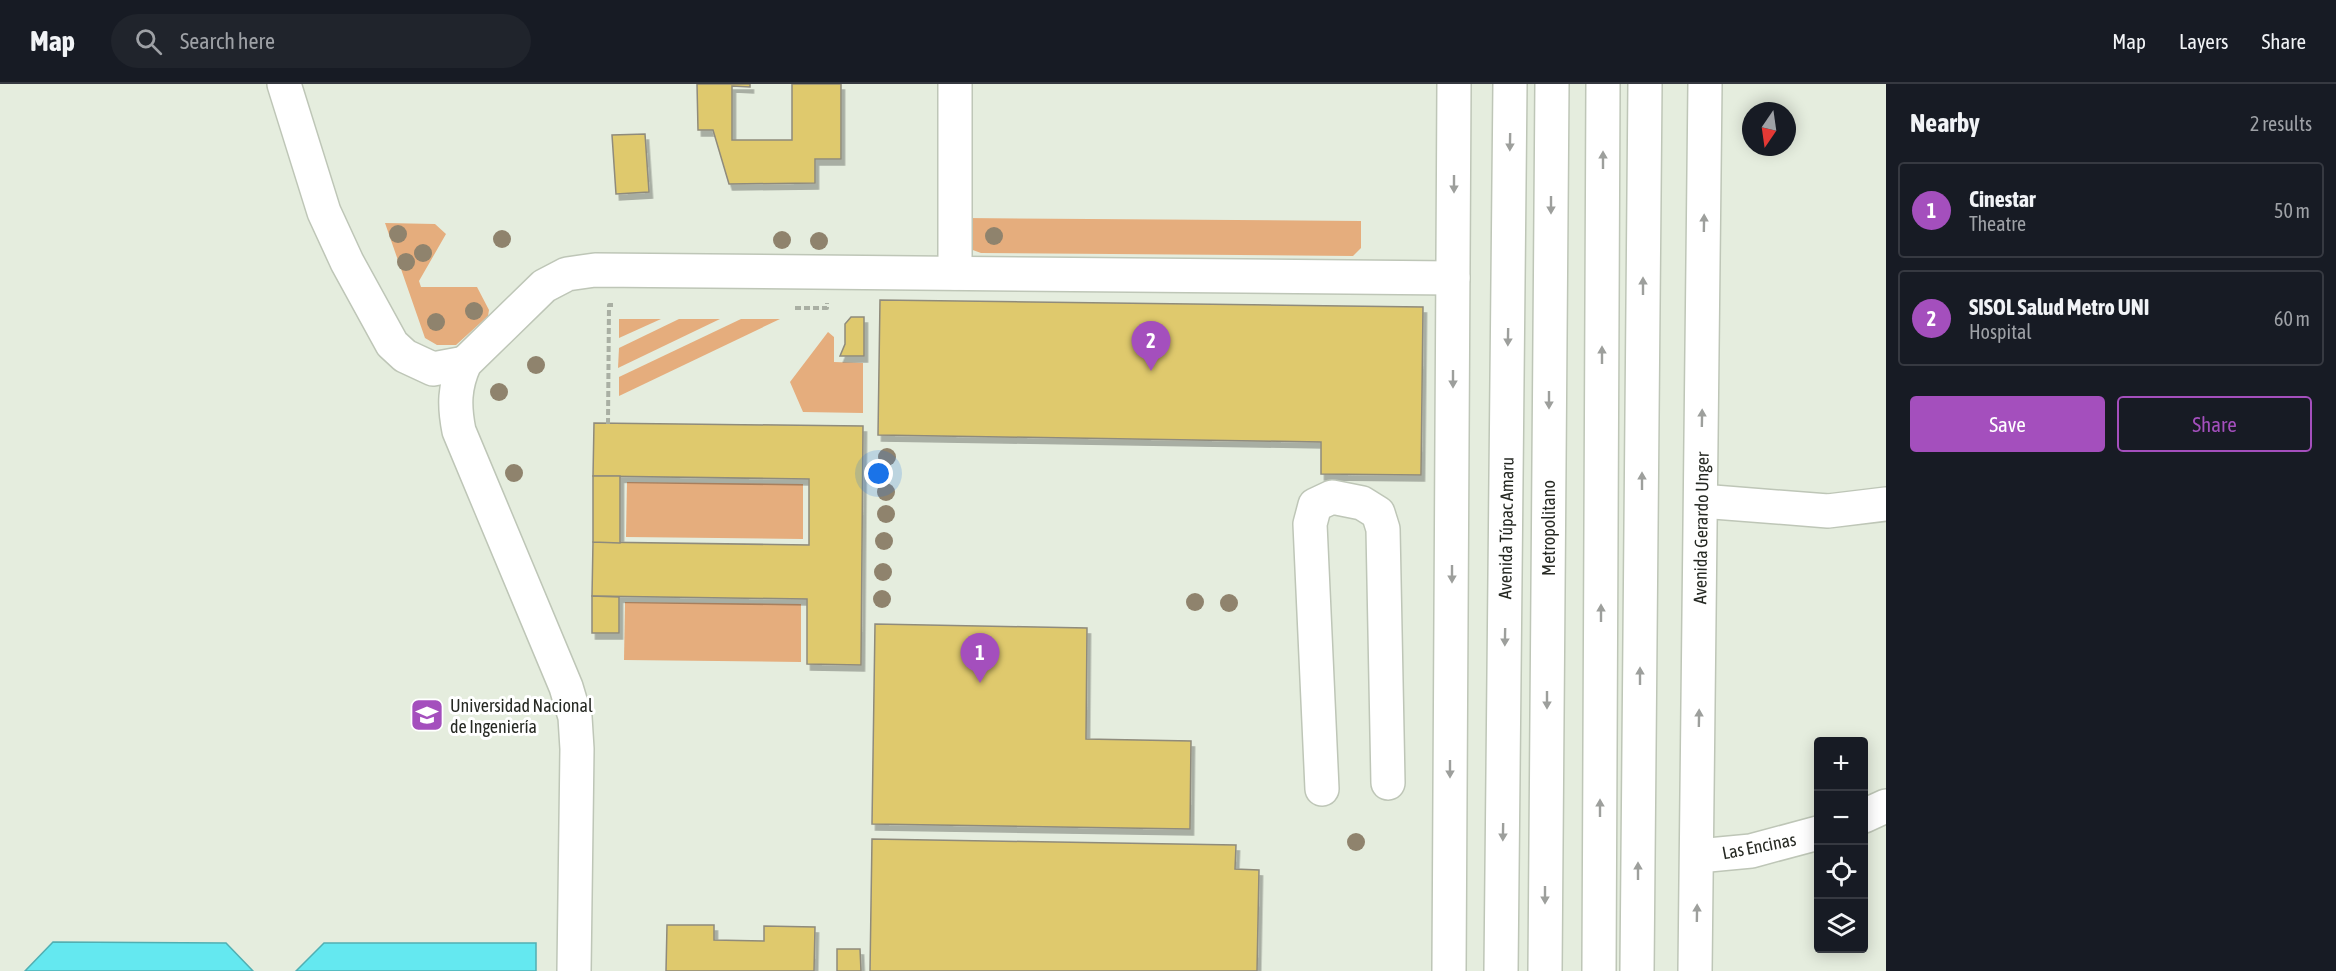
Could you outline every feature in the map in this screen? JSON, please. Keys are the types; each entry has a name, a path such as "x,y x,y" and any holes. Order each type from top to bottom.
{"street":[{"path":"284,84 324,212 346,262 392,344 405,356 433,369 465,363"},
{"path":"955,84 955,273"},
{"path":"1449,971 1454,84"},
{"name":"Avenida Túpac Amaru","path":"1501,971 1510,84"},
{"name":"Metropolitano","path":"1545,971 1552,84"},
{"path":"1599,971 1603,84"},
{"path":"1637,971 1645,84"},
{"name":"Avenida Gerardo Unger","path":"1695,971 1705,84"},
{"path":"574,971 578,748 575,717 566,687 459,431 455,393 465,363 544,286 579,272 1453,278"},
{"path":"1322,789 1310,524 1315,505 1332,497 1362,503 1378,513 1383,529 1388,783"},
{"path":"1701,501 1828,511 1886,504"},
{"path":"1868,814 1886,806"},
{"name":"Las Encinas","path":"1698,856 1759,850 1814,834"}],"path":[{"path":"608,421 609,305"}],"shaded area":[{"path":"964,218 1361,221 1361,248 1353,256 981,253 970,249"},
{"path":"385,223 435,224 446,234 419,281 421,287 477,287 489,310 488,316 456,345 437,345 425,338"},
{"path":"619,319 661,319 619,338"},
{"path":"679,319 720,319 618,368 619,348"},
{"path":"741,319 780,319 619,396 619,377"},
{"path":"828,332 834,337 834,362 863,363 863,413 803,412 790,382"},
{"path":"627,482 803,484 803,539 626,537"},
{"path":"625,602 801,604 801,662 624,660"}],"water":[{"path":"53,942 226,943 253,971 25,971"},
{"path":"324,943 536,943 536,971 296,971"}],"building":[{"path":"697,84 750,84 750,87 732,86 732,140 792,140 792,84 841,84 841,159 815,159 815,183 729,184 713,130 698,130"},
{"path":"645,134 649,192 616,194 612,135"},
{"path":"880,300 1423,307 1421,475 1321,474 1321,442 878,435"},
{"path":"851,317 864,317 864,356 840,356 845,344 845,324"},
{"path":"594,423 863,426 861,665 807,664 807,599 592,596 593,542 809,545 809,479 593,476"},
{"path":"593,476 620,476 620,543 593,542"},
{"path":"592,596 619,597 619,633 592,633"},
{"path":"875,624 1087,628 1086,739 1191,741 1190,829 872,824"},
{"path":"872,839 1236,845 1235,869 1259,870 1257,971 870,971"},
{"path":"667,925 714,925 714,940 764,941 764,926 815,927 814,971 666,971"},
{"path":"837,949 860,949 861,971 837,971"}],"place":[{"name":"SISOL Salud Metro UNI","path":"1151,371"},
{"name":"Cinestar","path":"980,683"},
{"name":"Universidad Nacional de Ingeniería","path":"427,715"}]}
